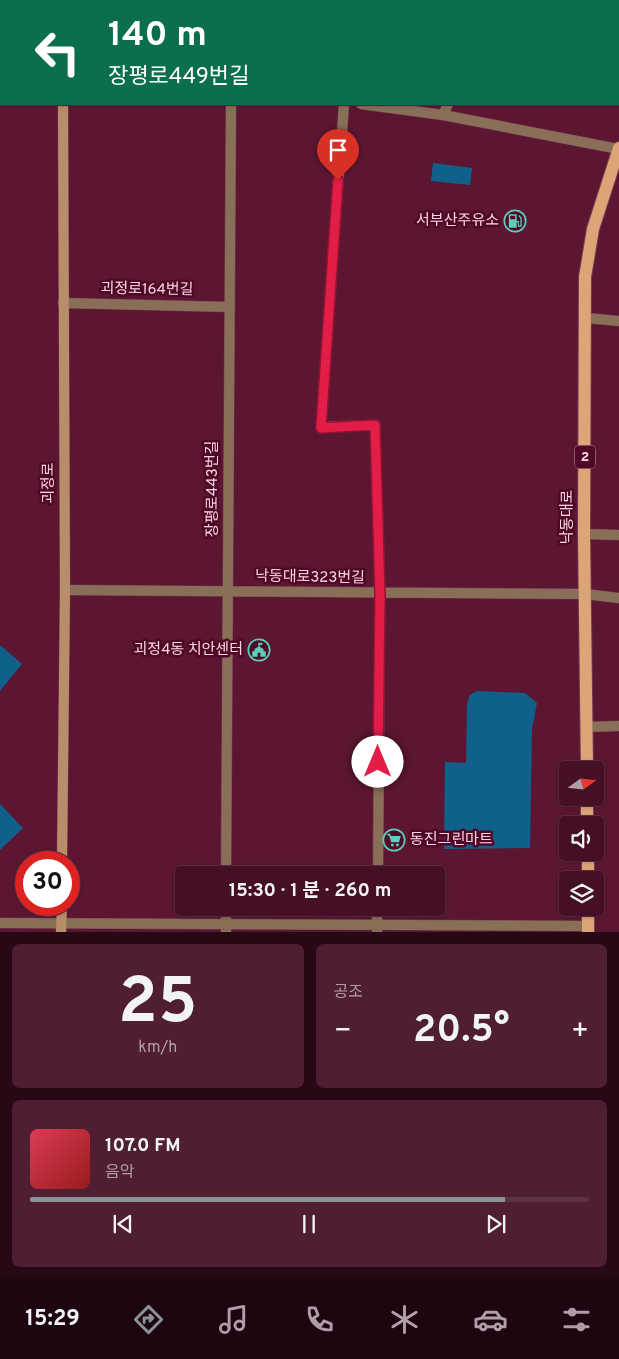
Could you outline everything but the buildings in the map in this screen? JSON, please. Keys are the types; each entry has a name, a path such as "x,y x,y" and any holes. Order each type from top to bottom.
{"main road":[{"name":"괴정로","path":"62,851 65,590 63,105"},
{"name":"낙동대로","path":"587,761 584,534 585,277 593,229 619,149"},
{"path":"588,916 588,929"}],"street":[{"name":"장평로443번길","path":"226,866 231,105"},
{"path":"344,105 321,428 375,425 380,594 378,866"},
{"path":"368,105 443,115 619,149"},
{"path":"443,115 448,105"},
{"name":"괴정로164번길","path":"63,303 230,308"},
{"path":"586,318 619,322"},
{"path":"584,534 619,535"},
{"name":"낙동대로323번길","path":"65,590 380,594 585,594 619,598"},
{"path":"586,727 619,726"},
{"path":"0,924 62,928 588,929"}],"place":[{"name":"서부산주유소","path":"515,221"},
{"name":"괴정4동 치안센터","path":"259,650"},
{"name":"동진그린마트","path":"394,840"}],"route":[{"path":"338,180 321,428 375,425 380,594 378,762"}]}
